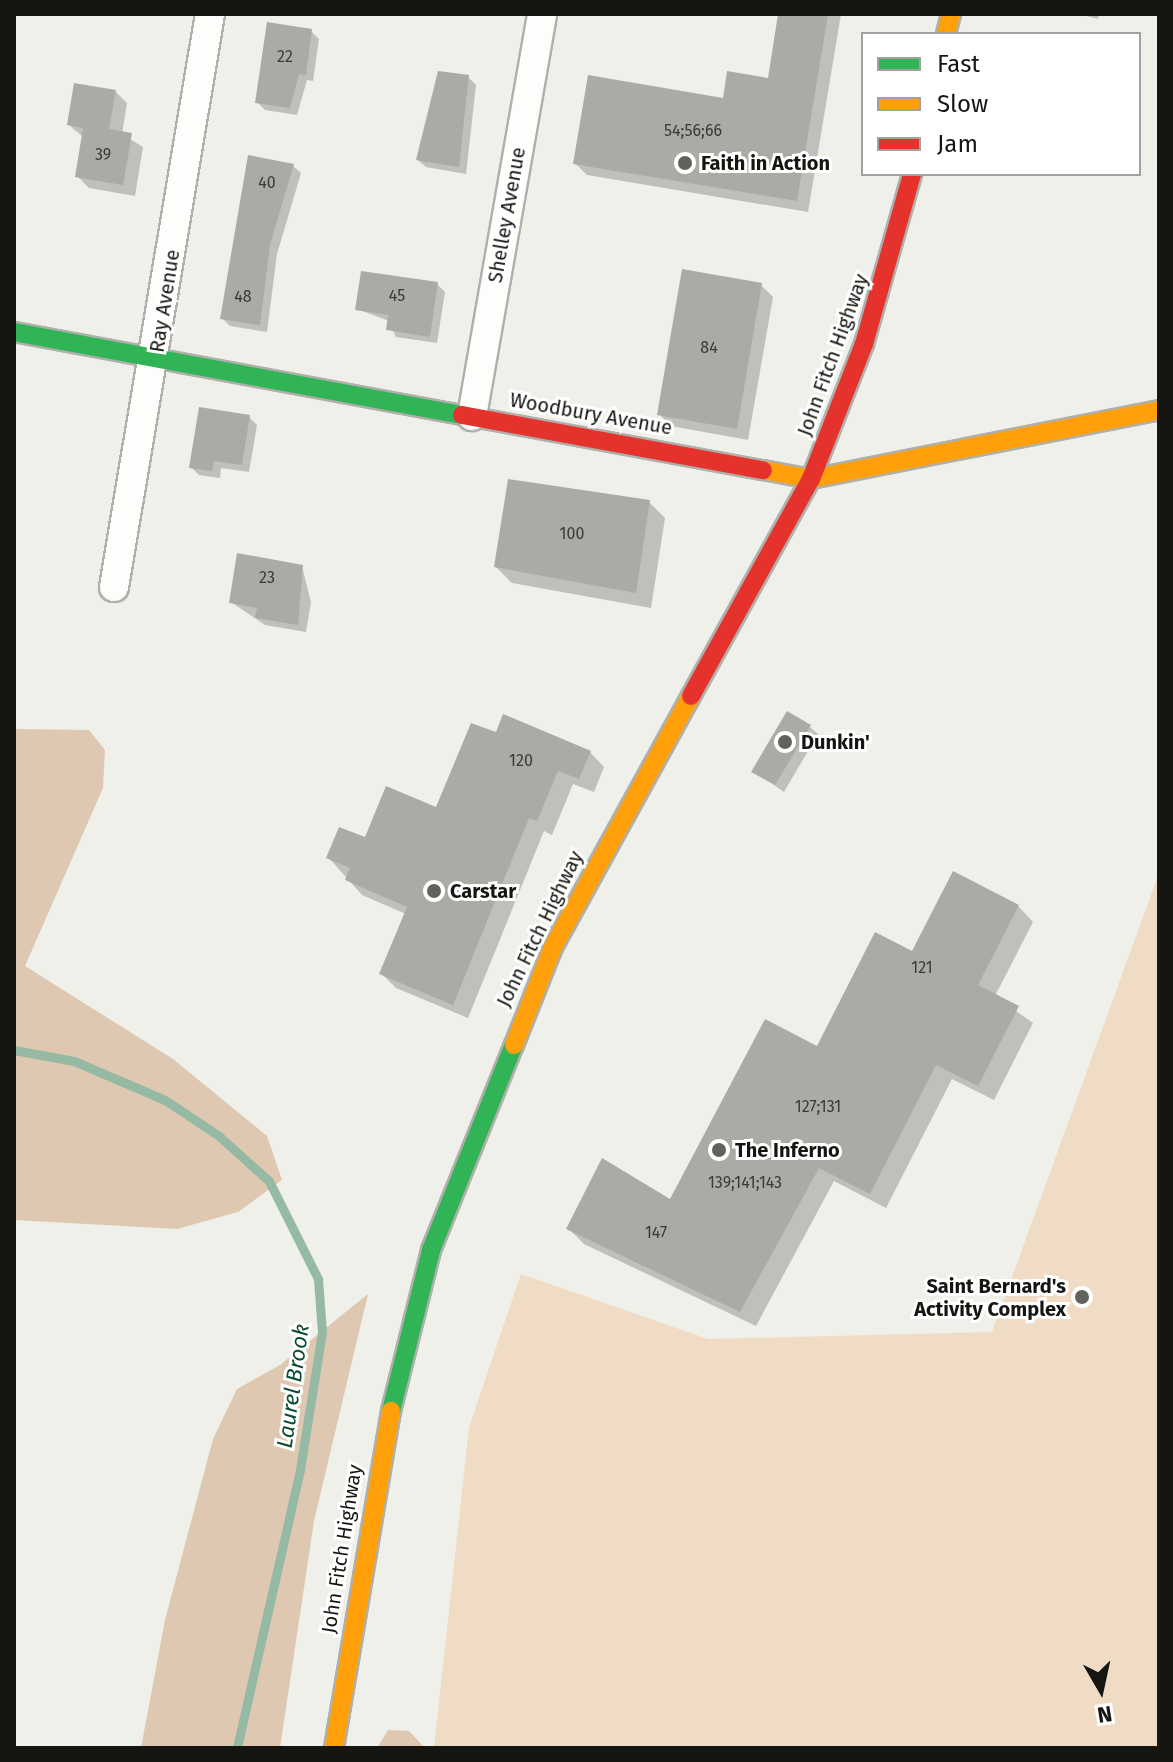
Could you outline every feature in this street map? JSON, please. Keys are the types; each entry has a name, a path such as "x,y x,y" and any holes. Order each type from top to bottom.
{"main road":[{"name":"John Fitch Highway","path":"334,1748 374,1478 442,1221 553,947 811,479 864,344 911,176"},
{"name":"Woodbury Avenue","path":"14,332 811,479 1159,410"}],"street":[{"name":"Ray Avenue","path":"114,587 156,360 210,14"},
{"name":"Shelley Avenue","path":"472,416 542,14"}],"shaded area":[{"path":"14,729 89,730 105,750 103,788 25,966 173,1059 267,1136 282,1180 238,1212 177,1229 14,1220"},
{"name":"Saint Bernard's Activity Complex","path":"1159,873 1159,1748 434,1748 469,1427 521,1274 708,1339 992,1332"},
{"path":"368,1294 314,1521 280,1748 141,1748 165,1620 213,1439 237,1389 280,1365"},
{"path":"388,1730 409,1731 425,1748 377,1748"}],"building":[{"path":"778,14 828,14 797,201 573,164 588,75 723,98 727,71 768,78"},
{"path":"267,22 312,29 306,75 299,74 290,108 255,103"},
{"path":"438,71 469,75 459,167 416,160"},
{"path":"74,83 116,90 109,129 132,133 123,185 75,177 83,128 67,125"},
{"path":"248,155 294,164 270,245 260,325 220,319"},
{"path":"682,269 762,283 737,429 657,415"},
{"path":"361,271 438,282 430,337 386,330 388,315 355,310"},
{"path":"199,407 250,415 242,465 214,461 212,471 189,468"},
{"path":"508,479 650,500 636,593 494,567"},
{"path":"237,553 303,565 298,625 255,618 257,608 229,603"},
{"name":"Dunkin'","path":"787,711 811,725 775,785 751,772"},
{"name":"Carstar","path":"503,714 591,751 579,779 558,771 537,821 529,818 453,1005 379,974 407,907 345,880 350,868 326,858 339,827 365,837 386,786 436,807 471,723 496,732"},
{"path":"953,871 1019,905 978,985 1019,1006 978,1086 936,1065 870,1194 819,1168 740,1312 566,1229 602,1158 670,1199 765,1019 817,1046 875,932 912,951"}],"waterway":[{"name":"Laurel Brook","path":"14,1050 74,1061 165,1100 219,1136 269,1181 318,1279 322,1332 300,1470 237,1748"}],"traffic: fast":[{"path":"14,332 462,415"},
{"path":"391,1411 431,1250 514,1045"}],"traffic: slow":[{"path":"946,32 951,14"},
{"path":"763,470 811,479 1159,410"},
{"path":"514,1045 553,947 691,696"},
{"path":"334,1748 391,1411"}],"traffic: jam":[{"path":"691,696 811,479 864,344 911,176"},
{"path":"462,415 763,470"}],"place":[{"name":"Faith in Action","path":"685,163"},
{"name":"Dunkin'","path":"785,742"},
{"name":"Carstar","path":"434,891"},
{"name":"The Inferno","path":"719,1150"},
{"name":"Saint Bernard's Activity Complex","path":"1082,1297"}]}
